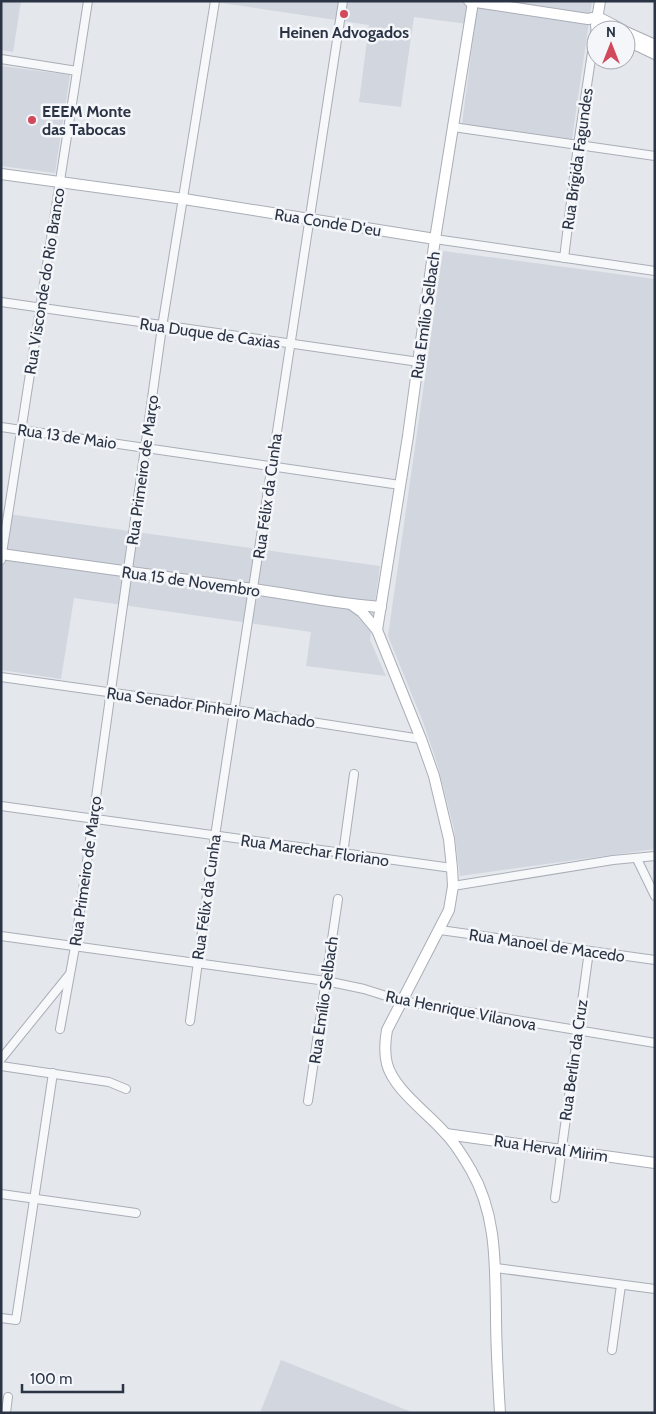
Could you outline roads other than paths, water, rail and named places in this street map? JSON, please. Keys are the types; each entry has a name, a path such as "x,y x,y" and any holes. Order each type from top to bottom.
{"main road":[{"path":"469,1 586,21"},
{"name":"Rua Brígida Fagundes","path":"597,20 600,1"},
{"name":"Rua Emílio Selbach","path":"377,630 435,239 473,2"},
{"path":"636,36 655,45"},
{"path":"636,45 655,54"},
{"name":"Rua Conde D'eu","path":"1,174 184,199 435,239"},
{"name":"Rua 15 de Novembro","path":"2,556 381,608"},
{"path":"352,605 362,612 377,630 434,776 448,840 453,886 450,910 387,1030 385,1046 388,1065 399,1086 446,1134 472,1170 485,1202 492,1229 496,1268 500,1413"},
{"name":"Rua Herval Mirim","path":"446,1134 655,1163"}],"street":[{"name":"Rua Visconde do Rio Branco","path":"2,556 88,1"},
{"name":"Rua Primeiro de Março","path":"60,1029 75,947 162,327 215,1"},
{"name":"Rua Félix da Cunha","path":"190,1021 196,963 342,1"},
{"path":"1,59 77,70"},
{"name":"Rua Brígida Fagundes","path":"564,258 590,70"},
{"path":"453,127 655,156"},
{"name":"Rua Conde D'eu","path":"435,239 655,271"},
{"name":"Rua Duque de Caxias","path":"1,302 162,327 418,362"},
{"name":"Rua 13 de Maio","path":"1,427 400,485"},
{"name":"Rua Senador Pinheiro Machado","path":"1,677 235,710 421,739"},
{"path":"343,854 354,774"},
{"name":"Rua Marechar Floriano","path":"1,806 452,868"},
{"path":"453,886 613,860 655,856"},
{"path":"637,859 655,896"},
{"name":"Rua Emílio Selbach","path":"308,1100 338,899"},
{"name":"Rua Manoel de Macedo","path":"440,930 655,960"},
{"name":"Rua Henrique Vilanova","path":"1,936 326,982 364,989 402,1001 655,1043"},
{"name":"Rua Berlin da Cruz","path":"555,1198 560,1149 589,951"},
{"path":"1,1059 70,974"},
{"path":"1,1066 109,1082 126,1090"},
{"path":"1,1318 16,1320 53,1073"},
{"path":"1,1194 136,1214"},
{"path":"496,1268 655,1288"},
{"path":"612,1350 621,1285"},
{"path":"6,1413 8,1397"}],"place":[{"name":"Heinen Advogados","path":"344,14"},
{"name":"EEEM Monte das Tabocas","path":"32,120"}]}
